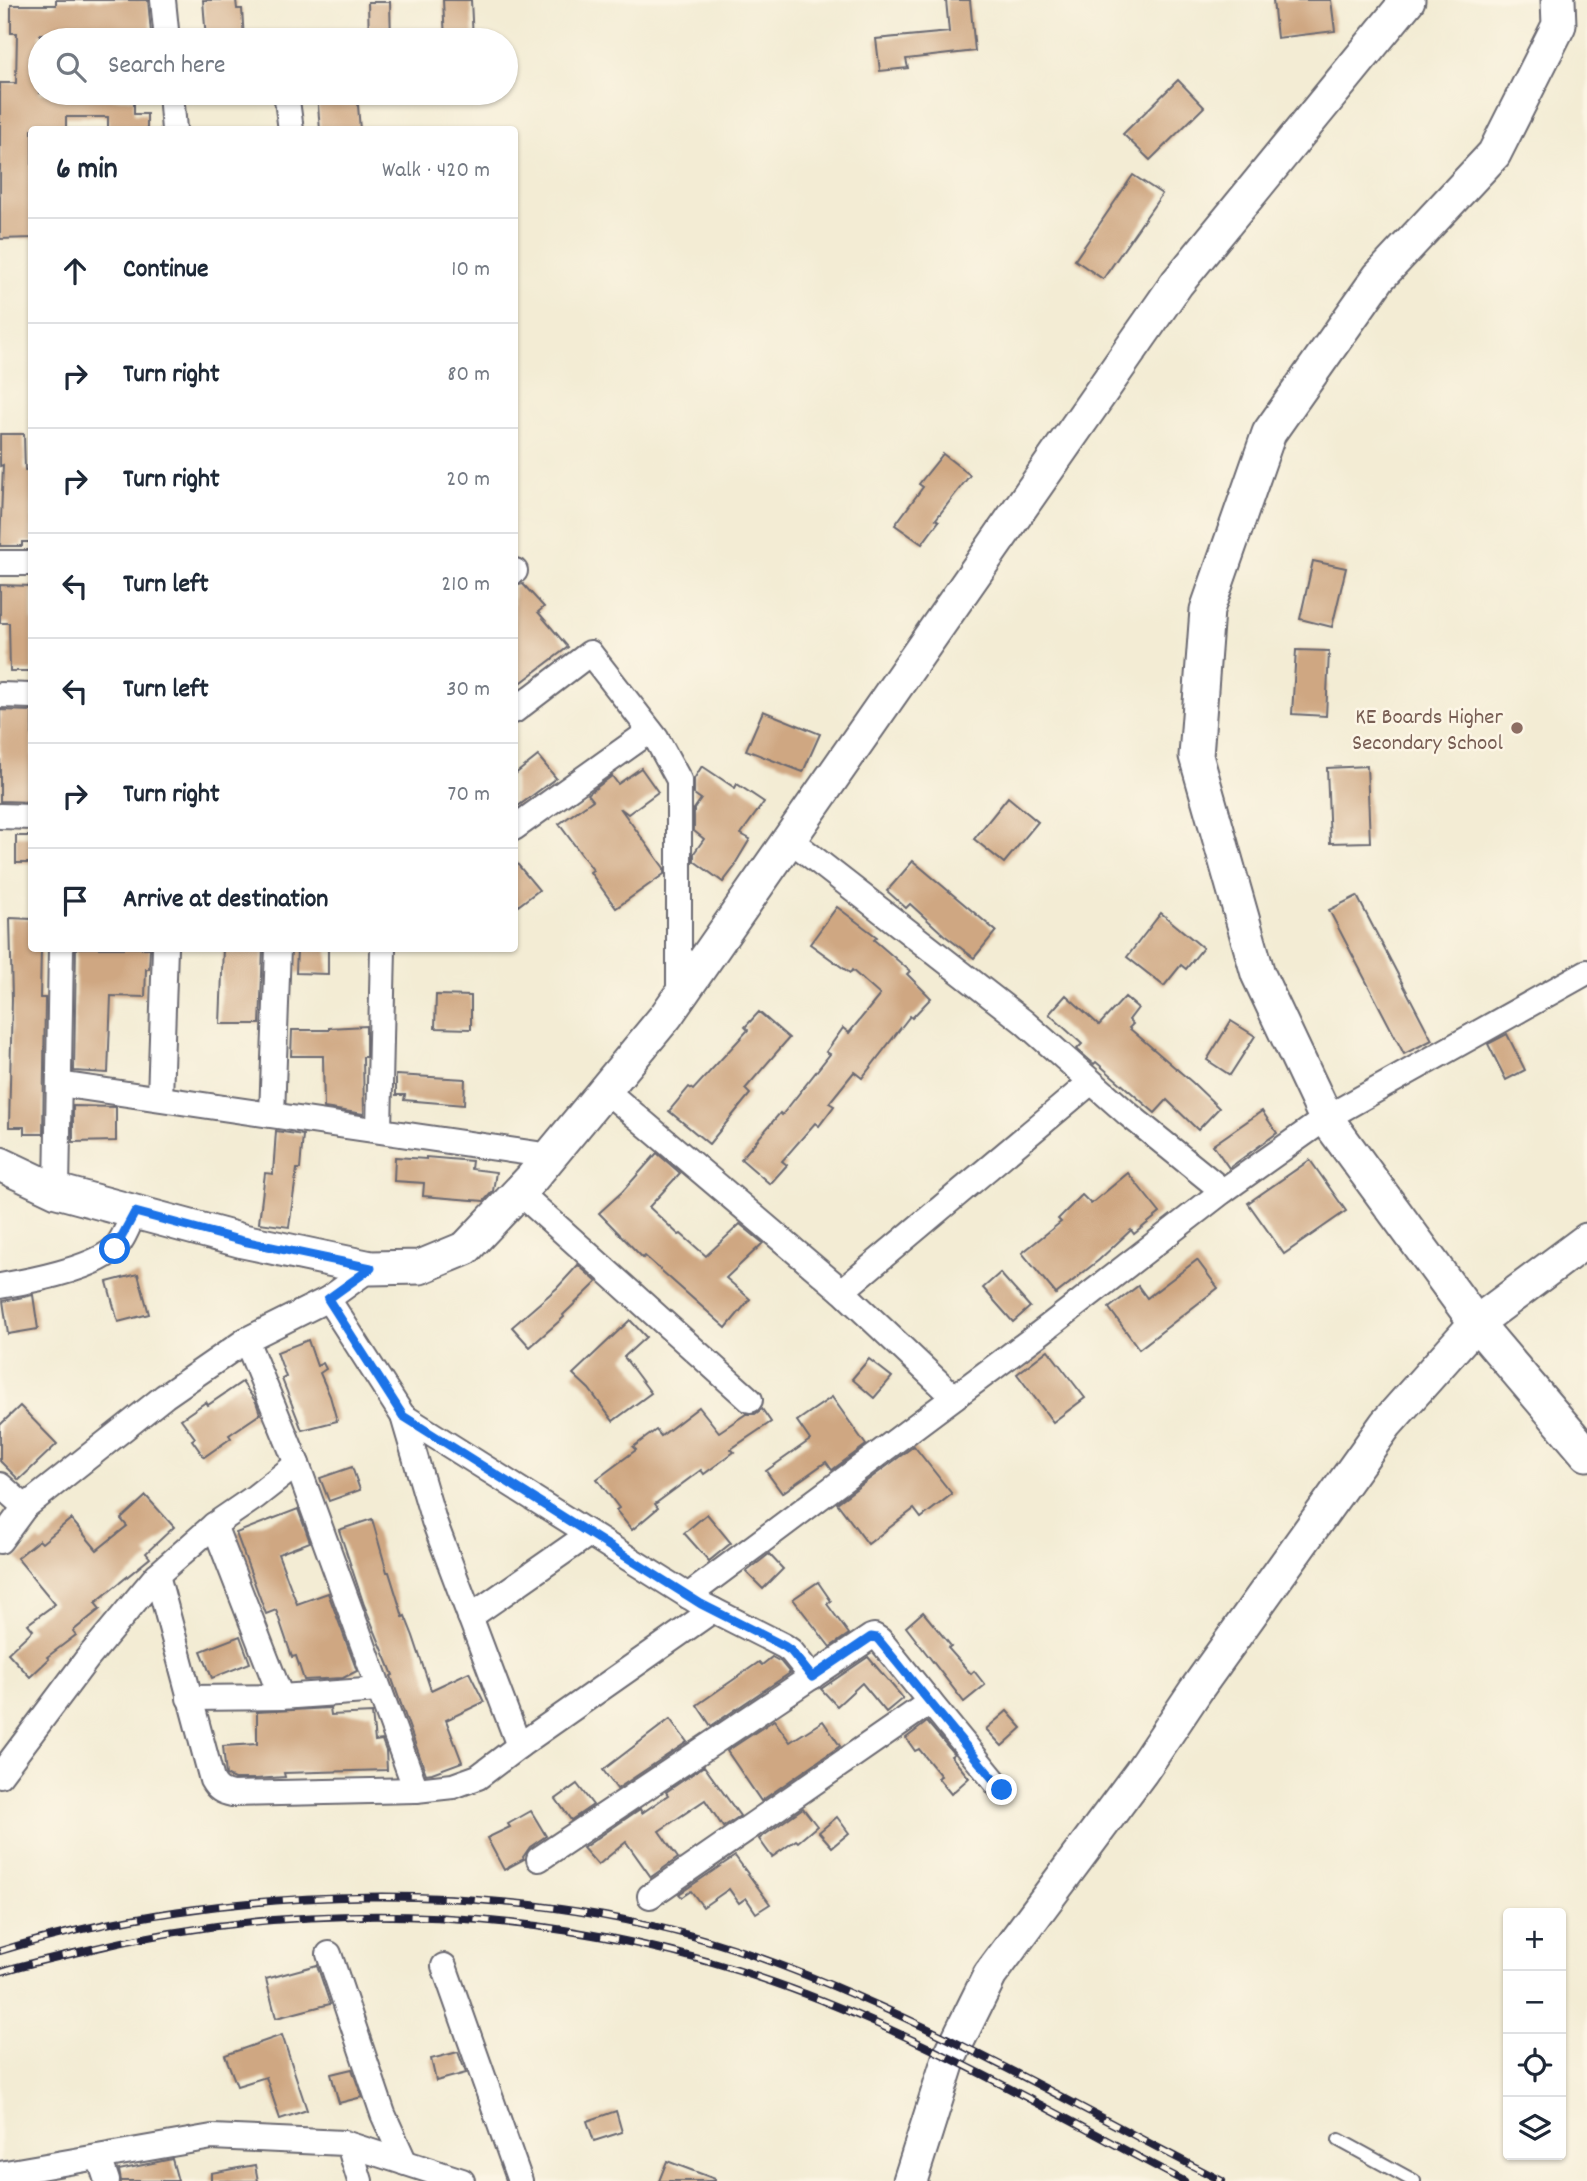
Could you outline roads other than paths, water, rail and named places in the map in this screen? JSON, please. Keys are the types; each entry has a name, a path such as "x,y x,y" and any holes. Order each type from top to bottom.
{"street":[{"path":"163,0 166,28"},
{"path":"0,1164 57,1191 243,1241 371,1268 420,1267 466,1248 551,1156 666,1016 1177,284 1408,0"},
{"path":"1558,0 1559,25 1494,154 1379,277 1269,433 1207,610 1196,756 1258,974 1326,1118 1476,1323 1587,1454"},
{"path":"172,105 174,126"},
{"path":"288,105 290,126"},
{"path":"0,563 28,563"},
{"path":"518,708 590,653 649,731 679,780 679,998"},
{"path":"0,695 28,696"},
{"path":"518,825 649,731"},
{"path":"0,816 28,817"},
{"path":"789,838 1024,1022 1091,1082 1223,1191"},
{"path":"57,1191 61,952"},
{"path":"160,1098 165,952"},
{"path":"272,1115 278,952"},
{"path":"379,1130 383,952"},
{"path":"688,1596 1223,1191 1326,1118 1587,972"},
{"path":"842,1291 1091,1082"},
{"path":"59,1084 551,1156"},
{"path":"604,1090 842,1291 954,1397"},
{"path":"519,1192 750,1400"},
{"path":"0,1286 29,1281 90,1262 115,1249 135,1212"},
{"path":"911,2181 949,2058 990,1975 1141,1772 1386,1424 1476,1323 1587,1240"},
{"path":"0,1541 25,1507 165,1396 246,1340 328,1299 371,1268"},
{"path":"328,1299 403,1416 434,1521 519,1746"},
{"path":"246,1340 297,1464 416,1790"},
{"path":"403,1416 688,1596 784,1646 812,1677"},
{"path":"0,1775 87,1659 157,1575 214,1525 297,1464"},
{"path":"0,1485 25,1507"},
{"path":"214,1525 281,1697"},
{"path":"470,1617 589,1534"},
{"path":"157,1575 212,1780 215,1787 232,1794 416,1790 453,1786 478,1777 713,1610"},
{"path":"539,1859 874,1636 1002,1790"},
{"path":"189,1698 281,1697 379,1690"},
{"path":"650,1896 930,1702"},
{"path":"329,1954 383,2114 405,2163"},
{"path":"444,1966 520,2181"},
{"path":"0,2174 212,2137 349,2145 461,2181"},
{"path":"349,2145 360,2181"},
{"path":"99,2157 107,2181"}],"lane":[{"path":"1339,2140 1414,2181"}],"railway":[{"path":"0,1951 86,1928 177,1912 271,1901 366,1897 462,1899 555,1908 646,1924 732,1948 858,1997 981,2055 1222,2181"},
{"path":"0,1972 168,1933 257,1922 348,1916 438,1917 528,1925 617,1940 706,1961 843,2009 942,2054 1184,2181"}],"place":[{"name":"KE Boards Higher Secondary School","path":"1517,728"}]}
